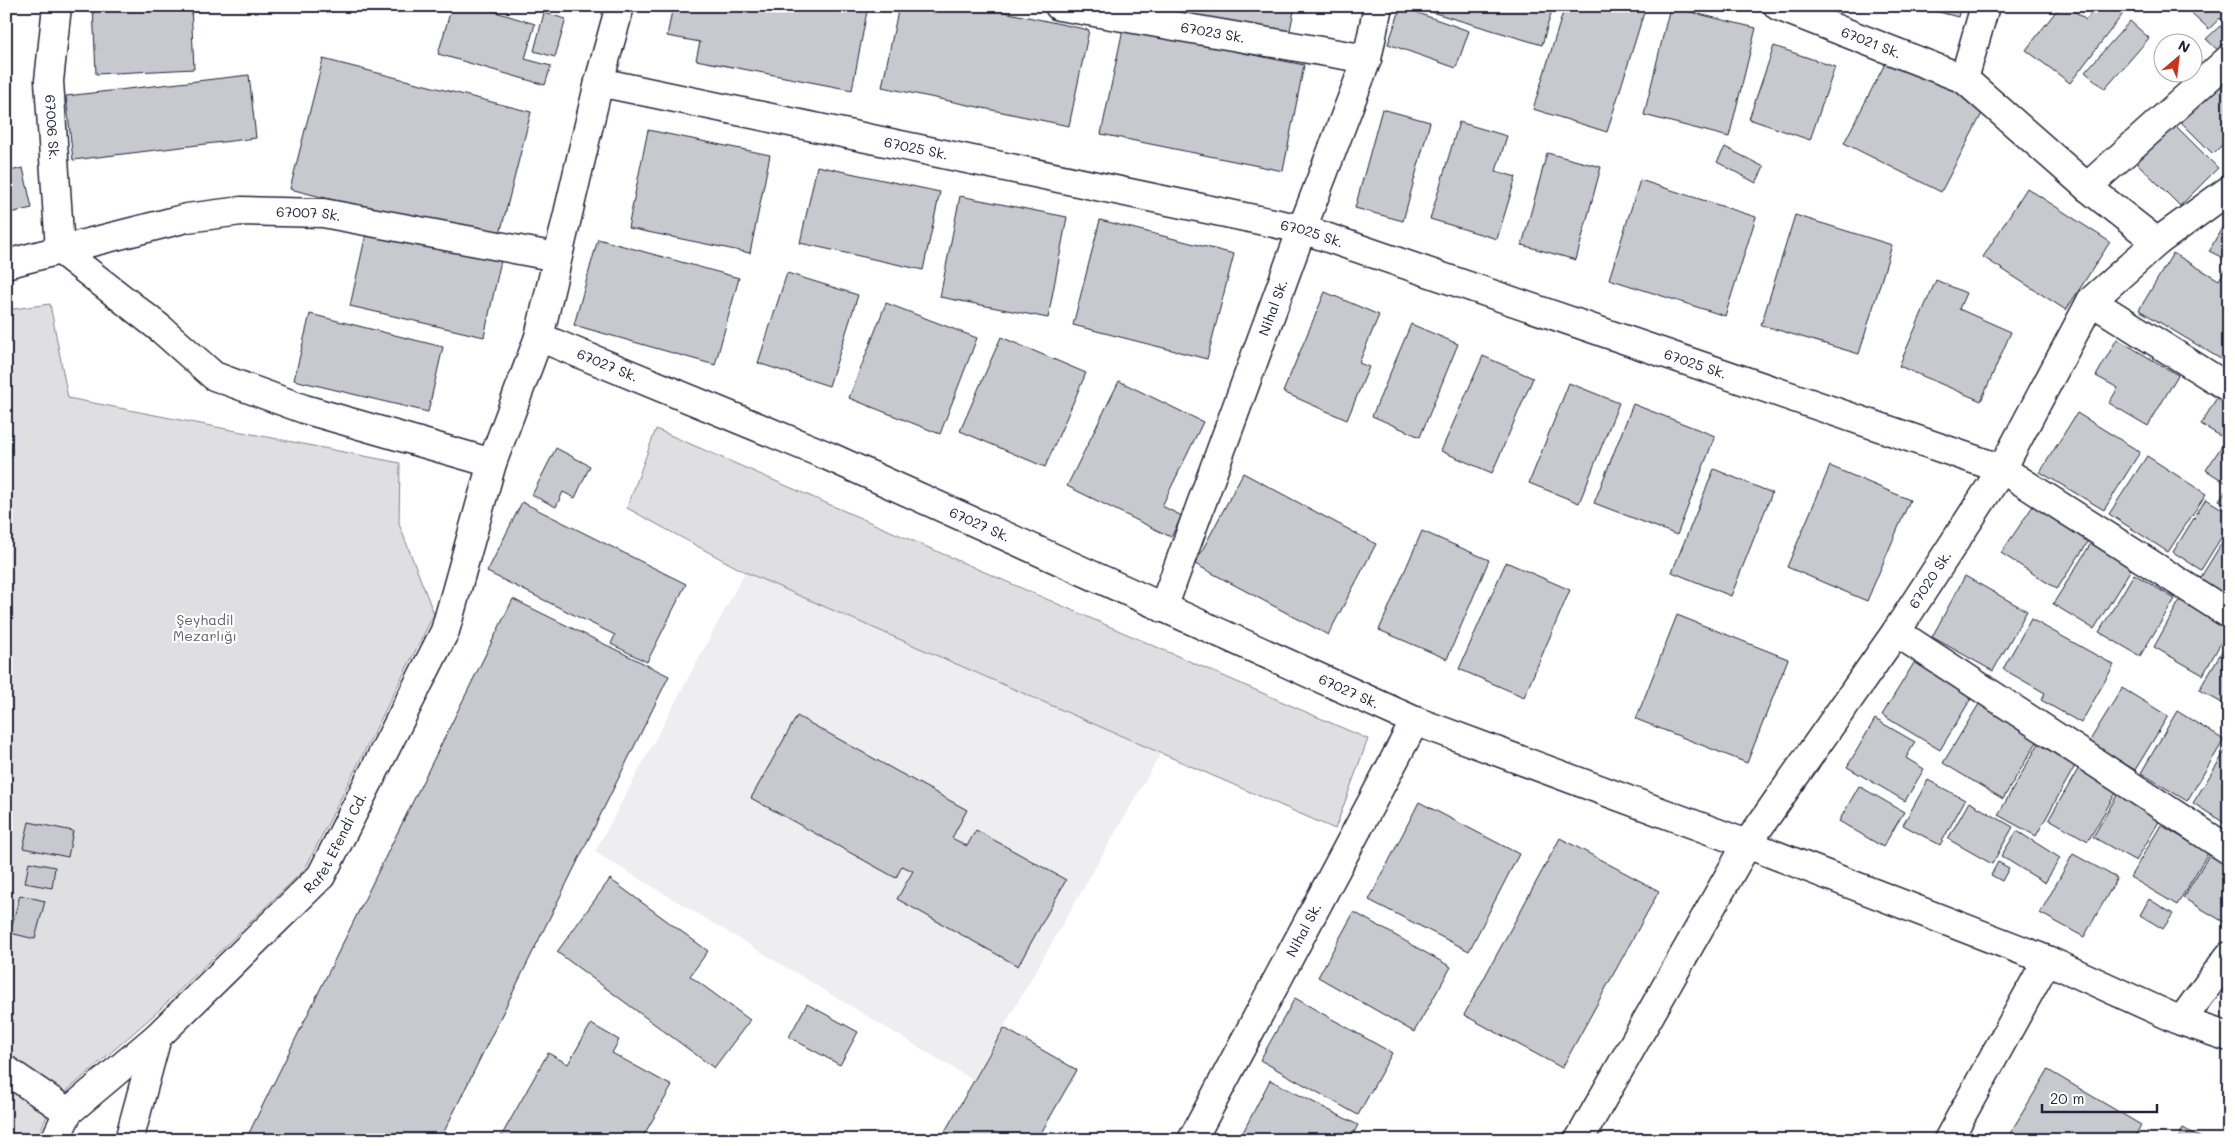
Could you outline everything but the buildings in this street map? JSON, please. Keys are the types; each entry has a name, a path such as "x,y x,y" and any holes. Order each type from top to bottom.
{"street":[{"name":"67006 Sk.","path":"57,6 49,81 60,250"},
{"name":"Rafet Efendi Cd.","path":"55,1140 68,1112 157,1037 321,876 445,631 492,463 539,337 599,82 620,6"},
{"name":"67023 Sk.","path":"1059,6 1159,15 1367,59"},
{"name":"Nihal Sk.","path":"1163,608 1302,229 1367,59 1378,6"},
{"name":"67021 Sk.","path":"1778,6 1964,79 2087,187 2157,242"},
{"path":"1964,79 1985,6"},
{"path":"2087,187 2229,59"},
{"name":"67025 Sk.","path":"599,82 1302,229 2002,469 2229,614"},
{"path":"2229,190 2157,242 2091,301 2229,388"},
{"name":"67007 Sk.","path":"6,264 187,218 241,211 323,213 557,257"},
{"path":"60,250 161,329 214,376 304,409 492,463"},
{"name":"67020 Sk.","path":"1579,1140 1747,844 1896,632 2002,469 2091,301"},
{"name":"67027 Sk.","path":"539,337 828,456 1415,721 1747,844 2048,960 2181,1022 2229,1037"},
{"path":"1896,632 2229,850"},
{"name":"Nihal Sk.","path":"1192,1140 1415,721"},
{"path":"2181,1022 2229,956"},
{"path":"1948,1140 2048,960"},
{"path":"129,1140 157,1037"},
{"path":"6,1070 68,1112"}],"shaded area":[{"path":"745,572 1161,753 973,1080 595,852"}],"green space":[{"name":"Şeyhadil Mezarlığı","path":"50,304 68,398 400,463 399,524 434,614 305,869 154,1015 53,1103 36,1140 6,1140 6,310"},
{"path":"656,429 1368,739 1335,829 745,572 627,508"}]}
